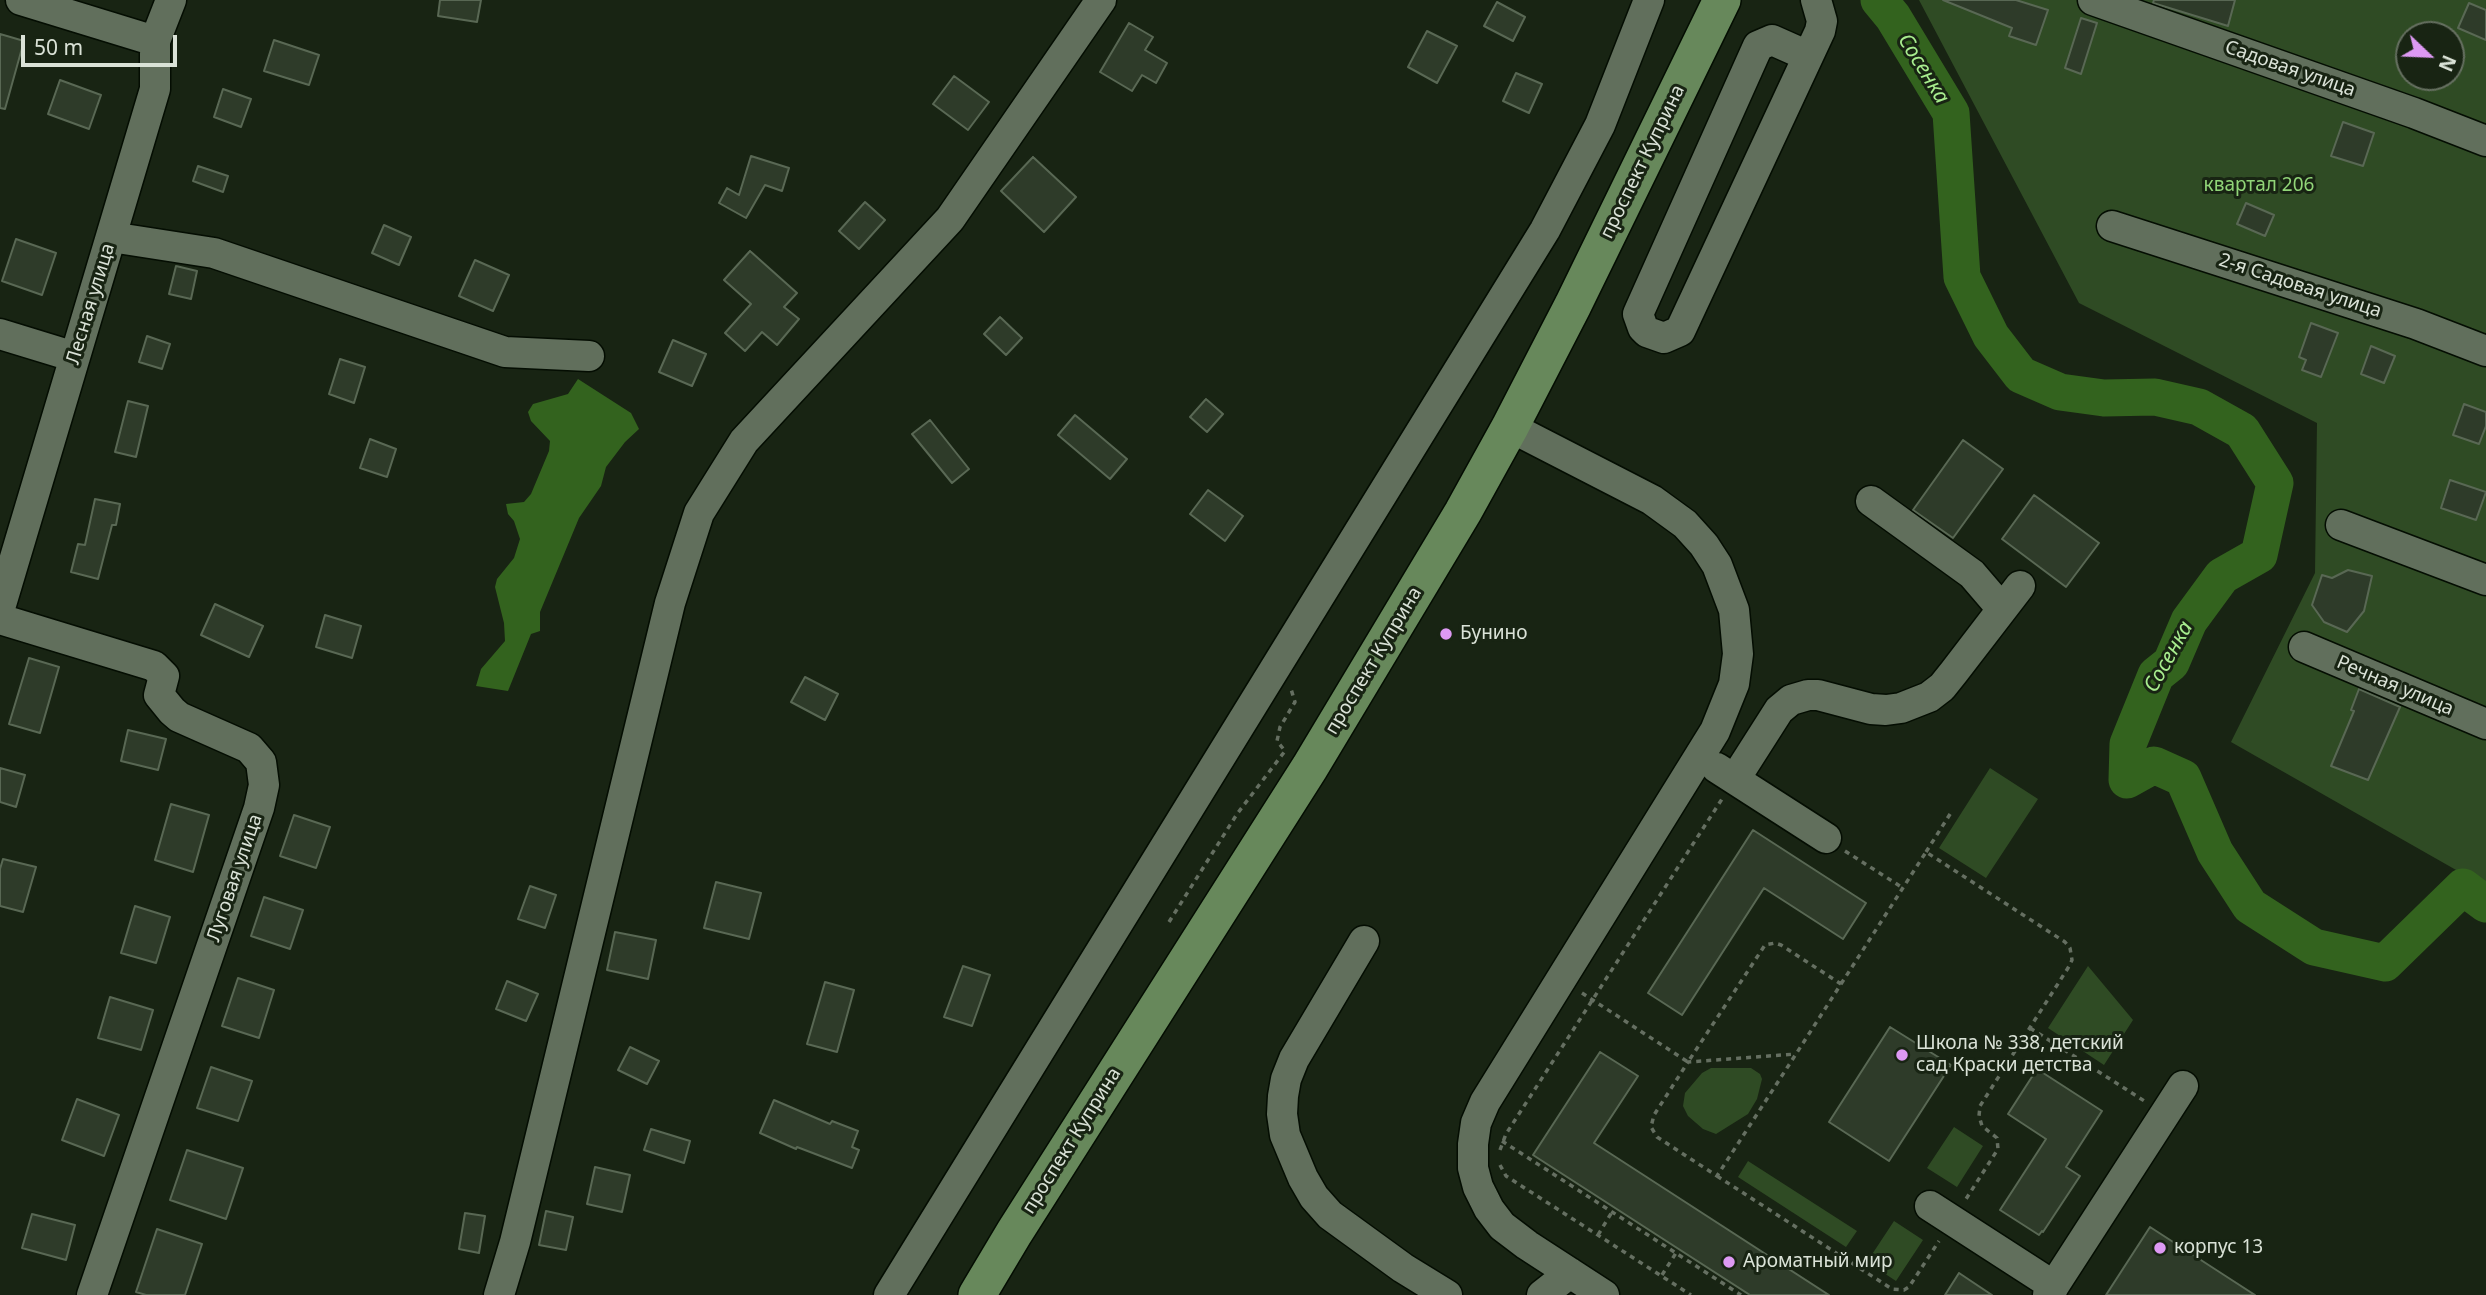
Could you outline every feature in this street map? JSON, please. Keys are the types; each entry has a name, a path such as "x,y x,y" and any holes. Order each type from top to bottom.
{"main road":[{"name":"проспект Куприна","path":"977,1295 1310,766 1449,535 1510,427 1573,306 1722,0"}],"street":[{"path":"21,0 155,41"},
{"name":"Лесная улица","path":"0,608 155,89 155,41 171,0"},
{"path":"499,1295 515,1242 670,603 699,513 744,442 950,219 1101,0"},
{"path":"888,1295 1545,230 1600,125 1649,0"},
{"path":"1808,56 1772,40 1758,46 1638,314 1647,332 1664,338 1680,331 1808,56 1822,22 1816,0"},
{"name":"Садовая улица","path":"2093,0 2486,141"},
{"name":"2-я Садовая улица","path":"2112,226 2416,324 2486,351"},
{"path":"111,237 215,253 505,352 589,356"},
{"path":"0,334 75,357"},
{"path":"1510,427 1652,500 1685,524 1717,565 1734,610 1738,654 1728,703 1700,757 1485,1102 1476,1124 1486,1154 1478,1187 1489,1209 1502,1226 1604,1295"},
{"path":"1871,501 1972,573 2002,610"},
{"path":"2341,525 2486,580"},
{"path":"1735,779 1785,704 1808,695 1818,695 1871,709 1894,709 1916,704 1942,687 2020,586"},
{"name":"Луговая улица","path":"0,619 154,666 164,676 159,695 172,711 179,717 249,748 261,762 264,785 259,808 92,1295"},
{"name":"Речная улица","path":"2304,647 2486,724"},
{"path":"1700,757 1826,838"},
{"path":"1364,941 1294,1059 1283,1096 1285,1135 1303,1178 1314,1197 1330,1215 1403,1268 1447,1295"},
{"path":"1941,1213 2051,1291 2183,1086"},
{"path":"1542,1295 1570,1273"}],"path":[{"path":"1169,922 1237,814 1285,751 1278,741 1280,727 1295,702 1287,680 1272,671"},
{"path":"1691,1295 1506,1176 1486,1154 1502,1141 1735,779"},
{"path":"1717,1176 1952,811"},
{"path":"1826,838 1903,888"},
{"path":"1841,984 1781,945 1765,945 1654,1115 1651,1126 1657,1137 1899,1291 1909,1287 1941,1213 1998,1149 1997,1138 1982,1126 1980,1106 2072,960 2070,948 2065,942 1926,852"},
{"path":"1562,980 1688,1062 1796,1054"},
{"path":"2030,1028 2165,1115"},
{"path":"1502,1141 1741,1295"},
{"path":"1598,1235 1612,1212"},
{"path":"1661,1276 1676,1253"}],"green space":[{"name":"квартал 206","path":"1919,0 2486,0 2486,887 2231,742 2315,573 2317,423 2079,303"},
{"path":"1990,768 2038,799 1986,878 1939,848"},
{"path":"2088,966 2133,1020 2104,1065 2048,1028"},
{"path":"1711,1068 1751,1068 1760,1074 1762,1079 1757,1099 1748,1114 1716,1134 1703,1129 1688,1116 1683,1106 1685,1093 1702,1073"},
{"path":"1954,1127 1983,1146 1957,1187 1927,1168"},
{"path":"1748,1161 1857,1231 1846,1247 1738,1177"},
{"path":"1894,1221 1923,1240 1896,1281 1867,1262"}],"shaded area":[{"path":"578,379 631,413 639,429 606,467 601,486 579,518 540,612 540,631 531,634 508,691 476,686 481,669 505,641 504,623 495,587 497,579 514,558 520,539 506,504 524,502 531,494 549,451 550,441 531,421 528,412 533,404 568,394"}],"building":[{"path":"440,0 481,0 477,22 438,16"},
{"path":"1943,0 2016,0 2048,10 2036,45 2009,36 2012,28"},
{"path":"2154,0 2235,0 2228,26 2153,3"},
{"path":"1497,2 1525,17 1513,41 1484,26"},
{"path":"2469,3 2486,10 2486,40 2465,31 2465,21 2461,21"},
{"path":"2081,18 2097,23 2081,74 2065,68"},
{"path":"1129,23 1153,37 1145,50 1167,63 1156,83 1142,75 1132,91 1100,72"},
{"path":"1427,31 1457,46 1437,83 1408,67"},
{"path":"0,34 24,41 5,109 0,108"},
{"path":"274,40 319,55 309,85 264,71"},
{"path":"1516,73 1542,84 1529,113 1503,101"},
{"path":"954,76 989,102 968,130 933,104"},
{"path":"60,80 101,95 89,129 48,114"},
{"path":"223,89 251,99 241,127 214,117"},
{"path":"2343,122 2374,133 2363,166 2331,156"},
{"path":"751,156 789,168 782,191 765,185 746,218 719,203 727,188 739,195"},
{"path":"1033,157 1076,197 1044,232 1001,191"},
{"path":"198,166 228,176 223,192 193,181"},
{"path":"865,202 885,220 859,249 839,231"},
{"path":"2246,203 2274,215 2265,236 2237,224"},
{"path":"384,225 411,237 399,265 372,253"},
{"path":"16,239 56,253 42,295 2,281"},
{"path":"750,251 797,293 784,307 799,319 777,345 762,332 745,351 725,333 751,304 724,280"},
{"path":"475,260 509,275 493,311 459,296"},
{"path":"176,266 197,271 191,299 169,294"},
{"path":"1000,317 1022,338 1006,355 984,334"},
{"path":"2311,323 2338,333 2321,377 2302,370 2306,360 2299,357"},
{"path":"147,336 170,344 162,369 139,362"},
{"path":"673,340 706,354 692,386 659,372"},
{"path":"2371,346 2395,356 2384,383 2361,374"},
{"path":"340,359 365,367 354,403 329,394"},
{"path":"1206,399 1223,414 1207,432 1190,417"},
{"path":"128,401 148,406 136,457 115,452"},
{"path":"2464,404 2486,412 2486,426 2479,444 2453,435"},
{"path":"1075,415 1127,459 1110,479 1058,435"},
{"path":"930,420 969,469 952,483 912,434"},
{"path":"370,439 396,449 387,477 360,468"},
{"path":"1963,440 2003,469 1953,538 1913,510"},
{"path":"2450,480 2486,492 2476,520 2441,508"},
{"path":"1208,490 1243,516 1225,541 1190,514"},
{"path":"2034,495 2099,543 2066,587 2002,539"},
{"path":"95,499 120,504 98,579 71,572 78,544 85,545"},
{"path":"2348,570 2372,576 2364,611 2347,632 2324,622 2312,605 2322,575 2332,578"},
{"path":"215,604 263,626 249,657 201,635"},
{"path":"325,615 361,626 352,658 316,647"},
{"path":"29,658 59,667 40,733 9,724"},
{"path":"805,677 838,694 825,720 791,702"},
{"path":"2359,689 2400,707 2368,780 2331,766 2354,711 2351,710"},
{"path":"128,730 166,739 158,770 121,761"},
{"path":"0,768 25,775 16,807 0,802"},
{"path":"171,804 209,815 193,872 155,860"},
{"path":"294,815 330,827 316,868 280,856"},
{"path":"1753,830 1866,903 1843,939 1764,888 1682,1015 1648,993"},
{"path":"3,859 36,867 23,912 0,906 0,869"},
{"path":"716,882 761,893 749,939 704,928"},
{"path":"530,886 556,895 545,928 518,919"},
{"path":"264,897 303,910 290,949 251,936"},
{"path":"135,906 170,917 156,963 121,953"},
{"path":"615,932 656,940 648,979 607,970"},
{"path":"963,966 990,975 972,1026 944,1017"},
{"path":"238,978 274,990 259,1038 222,1026"},
{"path":"507,981 538,994 526,1021 496,1009"},
{"path":"825,982 854,990 837,1052 807,1044"},
{"path":"110,997 153,1010 141,1050 98,1038"},
{"path":"1890,1027 1951,1065 1889,1161 1829,1122"},
{"path":"630,1047 659,1061 647,1084 618,1070"},
{"path":"1600,1052 1638,1076 1594,1143 1829,1295 1750,1295 1533,1155"},
{"path":"211,1067 252,1081 238,1121 197,1108"},
{"path":"2037,1069 2102,1111 2066,1167 2080,1176 2039,1235 2000,1210 2046,1139 2008,1114"},
{"path":"77,1099 119,1115 104,1156 62,1140"},
{"path":"774,1100 830,1124 832,1121 858,1131 852,1147 859,1150 852,1168 797,1147 796,1149 760,1133"},
{"path":"651,1129 690,1141 684,1163 644,1150"},
{"path":"187,1150 243,1168 226,1219 170,1200"},
{"path":"595,1167 630,1175 622,1212 587,1204"},
{"path":"546,1211 573,1217 566,1250 539,1245"},
{"path":"465,1213 485,1216 479,1253 459,1249"},
{"path":"32,1214 75,1225 66,1260 22,1248"},
{"name":"корпус 13","path":"2150,1227 2224,1275 2255,1295 2106,1295"},
{"path":"157,1229 202,1244 185,1295 146,1295 136,1292"},
{"path":"1959,1273 1992,1295 1945,1295"}],"waterway":[{"name":"Сосенка","path":"1879,0 1893,17 1951,113 1962,277 1991,336 2021,375 2060,392 2104,398 2155,397 2199,407 2242,431 2275,483 2259,555 2222,576 2189,621 2171,663 2156,675 2128,744 2127,780 2154,765 2183,778 2215,852 2250,906 2314,947 2385,963 2463,887 2486,904"}],"place":[{"name":"Бунино","path":"1446,634"},
{"name":"Школа № 338, детский сад Краски детства","path":"1902,1055"},
{"name":"корпус 13","path":"2160,1248"},
{"name":"Ароматный мир","path":"1729,1262"}]}
